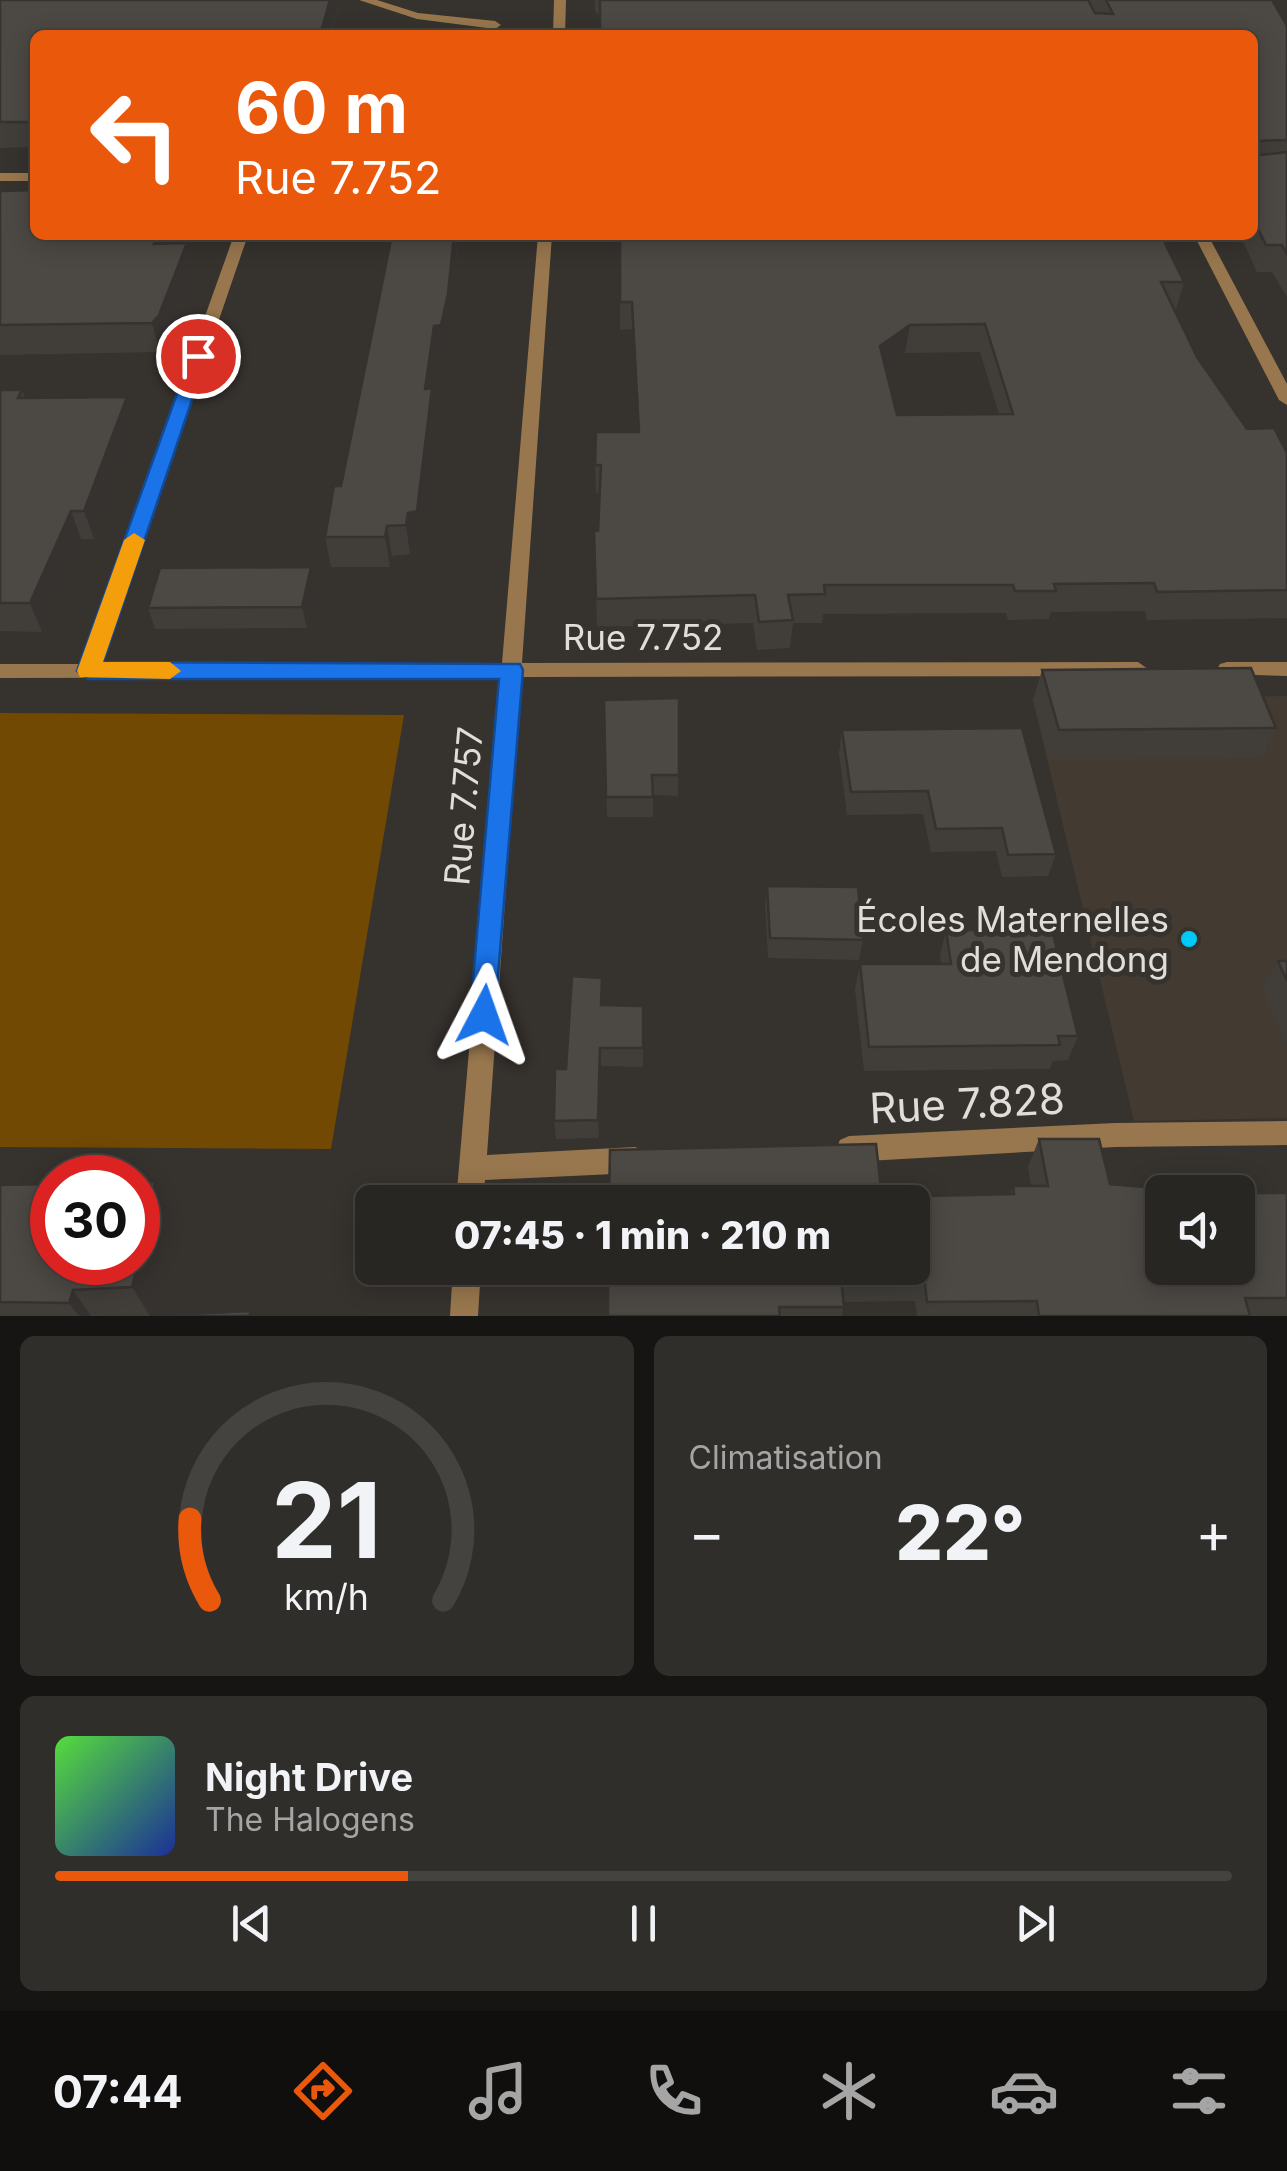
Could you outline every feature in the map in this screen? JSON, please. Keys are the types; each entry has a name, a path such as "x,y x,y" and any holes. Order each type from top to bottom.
{"street":[{"path":"366,0 417,16 495,25"},
{"path":"559,30 560,0"},
{"path":"0,177 30,177"},
{"path":"88,671 238,240"},
{"name":"Rue 7.757","path":"471,1185 544,240"},
{"path":"1204,240 1287,400"},
{"name":"Rue 7.752","path":"0,671 1167,669"},
{"path":"1207,669 1287,669"},
{"name":"Rue 7.828","path":"823,1150 1115,1135 1287,1133"},
{"path":"472,1168 667,1158"},
{"path":"464,1316 466,1285"}],"shaded area":[{"name":"Écoles Maternelles de Mendong","path":"1287,696 1287,1118 1134,1121 1033,700"},
{"path":"0,713 404,715 331,1149 0,1147"}],"building":[{"path":"0,0 330,0 321,30 30,30 30,122 0,122"},
{"path":"600,0 1088,0 1095,13 1113,14 1106,0 1272,0 1287,26 1287,140 1258,141 1258,30 600,30"},
{"path":"1258,146 1260,155 1287,152 1287,254 1282,245 1266,245 1258,229"},
{"path":"30,190 30,240 187,243 159,315 152,323 0,325 0,191"},
{"path":"391,240 453,240 448,294 441,325 434,326 425,389 432,388 417,511 408,513 406,525 387,526 385,537 325,537 334,486 341,486"},
{"path":"620,240 1163,240 1184,282 1161,282 1197,357 1247,429 1274,428 1287,453 1287,590 1157,592 1154,583 1054,584 1056,591 1015,591 1013,585 824,585 825,594 788,595 793,620 759,622 755,595 596,599 594,531 598,531 601,465 595,465 596,432 639,432 632,302 620,302","holes":["985,324 1013,414 897,415 880,346 910,325"]},
{"path":"0,390 22,390 18,398 127,397 84,511 71,511 30,603 0,603"},
{"path":"311,567 302,607 148,608 160,568"},
{"path":"1251,668 1276,728 1059,730 1042,670"},
{"path":"679,698 679,775 652,775 653,797 606,797 604,700"},
{"path":"1022,728 1056,854 1008,855 1002,828 936,829 928,791 851,792 842,730"},
{"path":"767,886 858,887 863,940 770,938"},
{"path":"946,930 1052,930 1078,1036 1058,1036 1060,1045 869,1047 860,964 951,964"},
{"path":"1278,961 1287,961 1287,981"},
{"path":"572,976 602,978 601,1005 643,1006 643,1048 600,1048 598,1120 554,1121 555,1069 566,1069"},
{"path":"1039,1139 1099,1139 1110,1184 1145,1187 1145,1285 1255,1285 1255,1193 1287,1193 1287,1298 1245,1298 1250,1316 1039,1316 1037,1301 927,1302 930,1196 1014,1194 1013,1186 1048,1186"},
{"path":"876,1144 881,1185 609,1185 610,1150"},
{"path":"30,1184 30,1285 132,1287 73,1290 69,1303 0,1302 0,1185"},
{"path":"608,1285 842,1285 844,1307 779,1307 780,1316 608,1316"},
{"path":"251,1311 249,1316 164,1316 164,1315"}],"slow traffic":[{"path":"134,540 88,671 170,671"}],"place":[{"name":"Écoles Maternelles de Mendong","path":"1189,939"}],"route":[{"path":"198,356 88,671 512,670 484,1015"}]}
